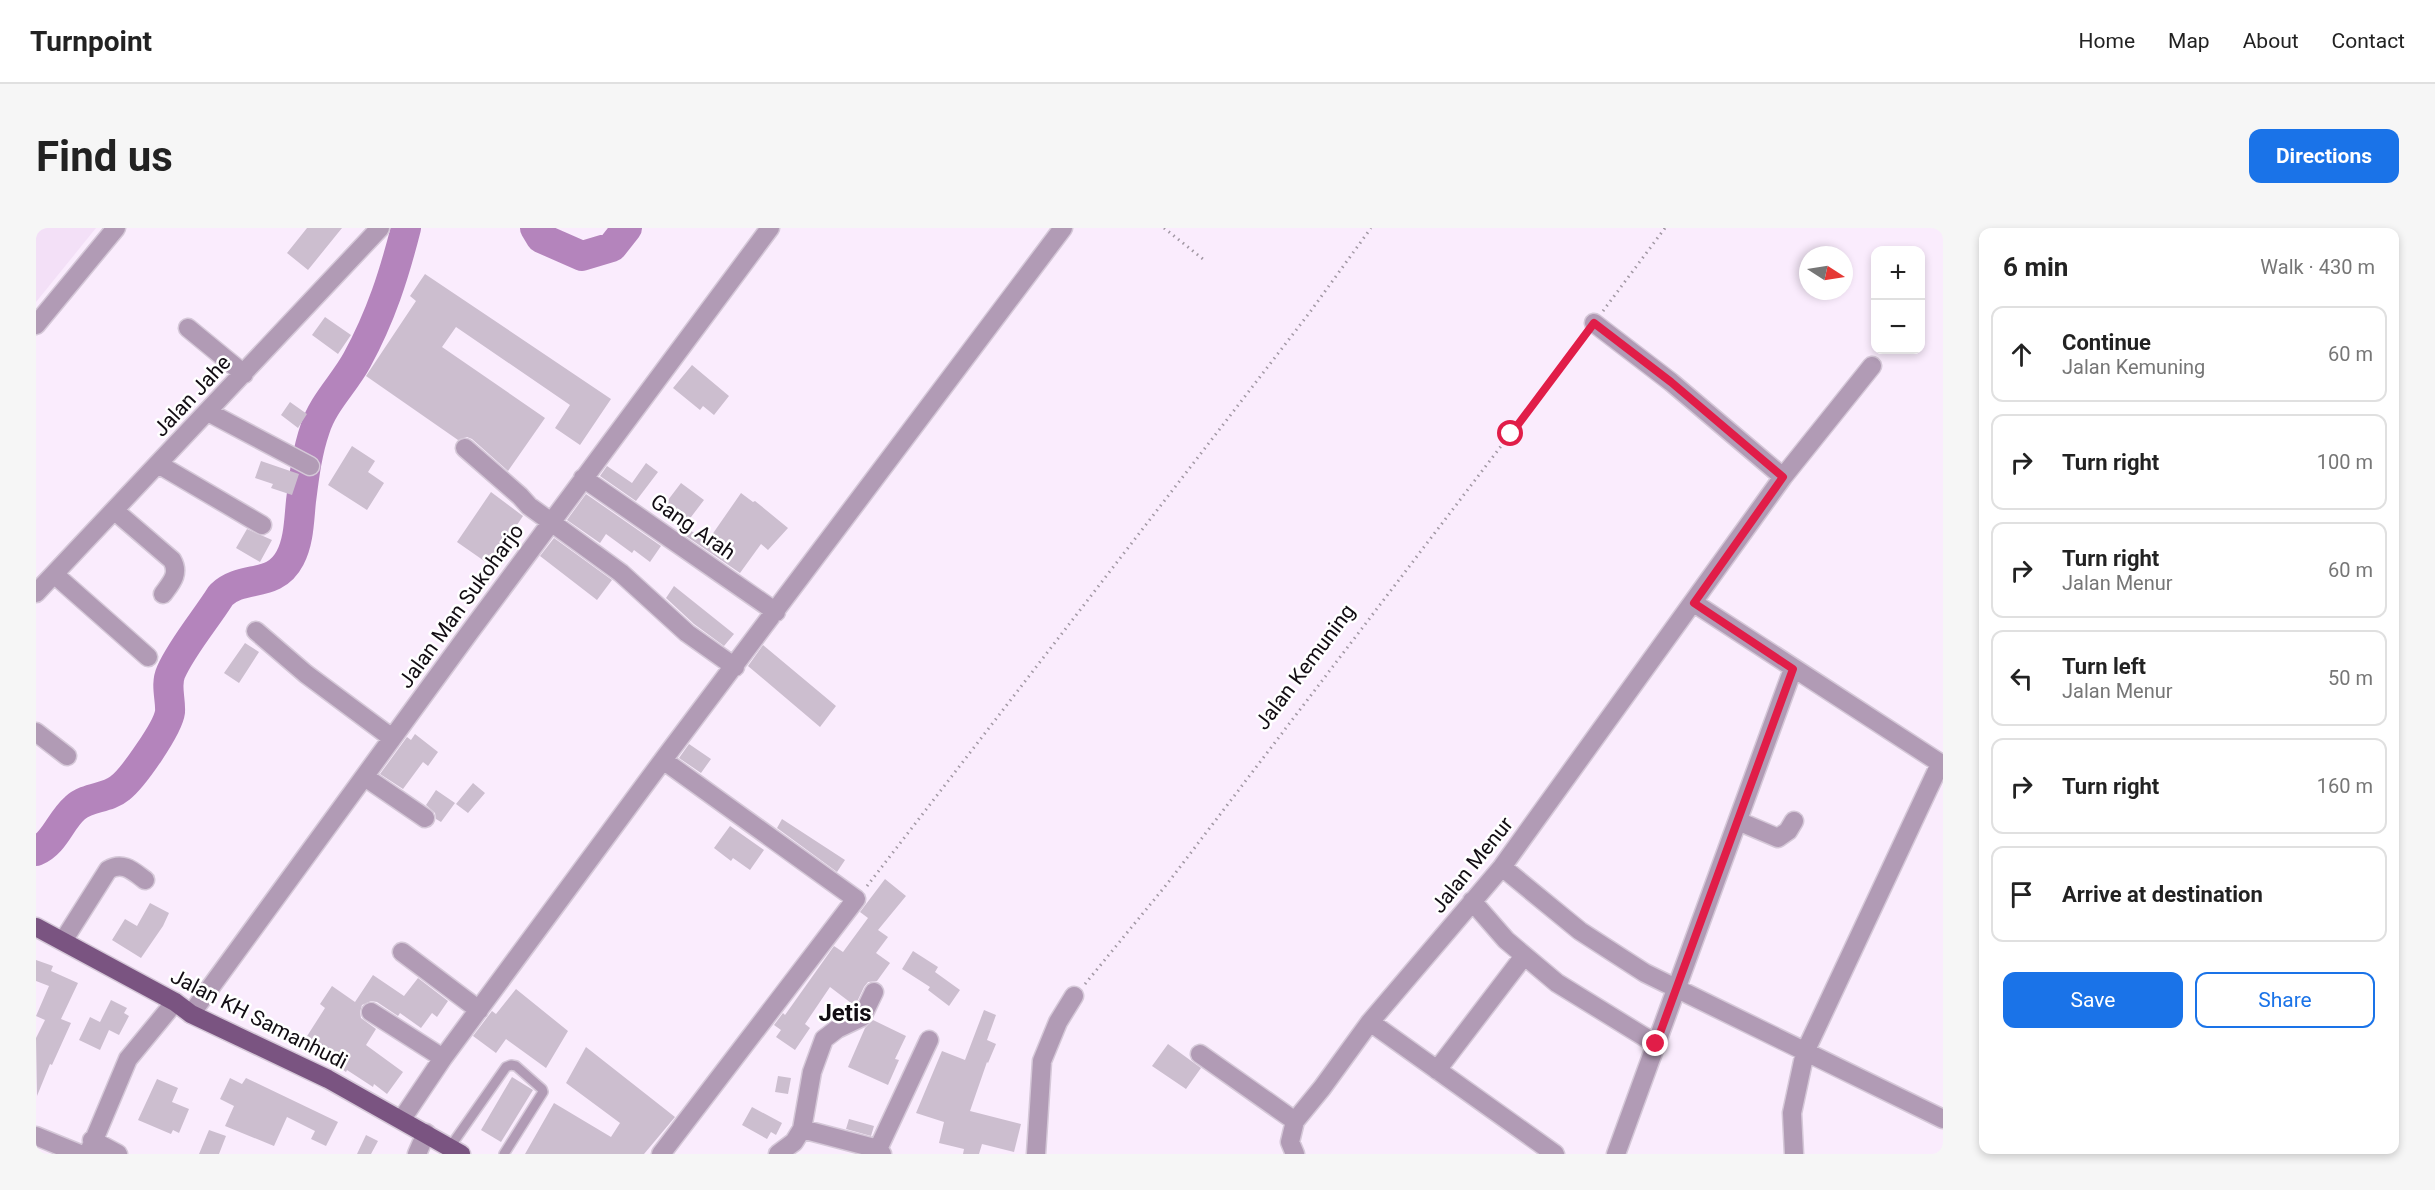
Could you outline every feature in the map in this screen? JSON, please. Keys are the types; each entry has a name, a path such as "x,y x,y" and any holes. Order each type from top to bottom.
{"main road":[{"name":"Jalan KH Samanhudi","path":"36,927 175,1002 191,1014 328,1079 456,1151"}],"street":[{"path":"36,325 116,228"},
{"name":"Jalan Jahe","path":"36,593 380,228"},
{"name":"Jalan Man Sukoharjo","path":"191,1014 583,478 770,228"},
{"path":"402,1119 443,1058 663,760 777,612 1063,228"},
{"path":"1594,323 1671,382 1783,477"},
{"path":"188,328 244,374"},
{"name":"Jalan Menur","path":"1295,1121 1370,1022 1503,867 1783,477 1872,366"},
{"path":"208,412 310,466"},
{"path":"465,448 550,523 621,573 687,633 735,667"},
{"path":"158,464 262,525"},
{"name":"Gang Arah","path":"583,478 777,612"},
{"path":"115,511 176,566 176,573 163,594"},
{"path":"54,574 148,657"},
{"path":"1694,603 1941,765 1805,1052 1792,1113 1794,1154"},
{"path":"256,631 306,674 392,738"},
{"path":"1616,1154 1793,669"},
{"path":"36,732 67,756"},
{"path":"661,1154 856,899 663,760"},
{"path":"364,777 425,818"},
{"path":"1738,821 1778,838 1788,831 1794,821"},
{"path":"63,941 108,870 121,865 145,880"},
{"path":"1503,867 1580,931 1645,973 1943,1119"},
{"path":"1472,901 1524,956 1557,983 1656,1044"},
{"path":"402,952 479,1010"},
{"path":"1437,1070 1524,956"},
{"path":"778,1154 794,1142 802,1129 812,1072 824,1039 837,1029 862,1017 874,992"},
{"path":"1036,1154 1042,1061 1058,1022 1074,996"},
{"path":"118,1154 90,1147 128,1059 175,1002"},
{"path":"371,1012 443,1058"},
{"path":"1370,1022 1555,1154"},
{"path":"802,1129 880,1151 929,1040"},
{"path":"1200,1054 1295,1121 1290,1142 1295,1154"},
{"path":"417,1154 426,1133"},
{"path":"36,1136 80,1154"}],"lane":[{"path":"456,1151 506,1067 511,1065 530,1077 543,1092 504,1154"}],"path":[{"path":"1164,228 1203,259"},
{"path":"856,899 1310,312 1371,228"},
{"name":"Jalan Kemuning","path":"1074,996 1174,875 1665,228"}],"shaded area":[{"path":"36,228 96,228 36,302"}],"building":[{"path":"307,228 342,228 308,270 287,253"},
{"path":"425,274 611,399 580,445 555,428 570,405 456,327 442,347 545,418 508,471 472,439 467,437 458,440 366,376 416,301 410,296"},
{"path":"325,317 351,335 338,354 312,335"},
{"path":"692,365 729,396 714,415 703,406 700,410 673,388"},
{"path":"290,402 307,414 298,428 281,415"},
{"path":"352,446 375,461 368,472 384,483 367,510 328,485"},
{"path":"261,461 299,474 292,495 271,488 273,484 255,478"},
{"path":"646,463 658,472 636,501 600,476 607,466 632,483"},
{"path":"681,483 704,500 688,521 665,504"},
{"path":"491,492 523,516 490,565 457,542"},
{"path":"741,493 753,502 755,501 788,528 768,550 761,544 740,573 683,534 687,528 707,542"},
{"path":"586,494 661,546 650,562 634,550 632,553 606,534 600,543 567,520"},
{"path":"247,529 272,540 260,562 236,548"},
{"path":"554,538 612,580 597,600 540,556"},
{"path":"674,586 734,634 724,646 694,624 666,598"},
{"path":"245,643 259,652 239,683 224,673"},
{"path":"763,645 836,706 820,727 748,666"},
{"path":"415,734 438,752 428,766 423,762 403,789 380,774 407,737 411,740"},
{"path":"689,744 711,759 701,773 679,758"},
{"path":"473,783 485,793 468,813 456,804"},
{"path":"436,790 455,803 441,822 426,805"},
{"path":"782,819 845,860 837,872 777,828"},
{"path":"730,826 764,850 750,870 733,858 731,861 714,848"},
{"path":"885,879 906,896 878,930 888,937 876,953 890,963 877,981 868,982 855,1006 830,987 805,1024 810,1028 795,1050 776,1037 781,1030 774,1025 783,1013 785,1015 834,946 843,952 868,918 860,912"},
{"path":"150,903 169,913 141,958 112,940 125,919 137,926"},
{"path":"913,951 938,967 935,972 960,990 949,1006 928,990 930,987 902,969"},
{"path":"36,960 53,966 51,971 78,983 61,1019 71,1023 37,1096 36,1038 45,1020 36,1016 49,986 36,981"},
{"path":"373,975 404,996 418,978 448,1001 437,1017 432,1013 421,1028 400,1013 398,1016 377,1002 371,1001 362,1005 361,1018 376,1029 366,1045 403,1072 387,1094 374,1084 373,1087 347,1070 346,1072 320,1053 318,1056 302,1044 325,1008 320,1004 332,986 355,1002"},
{"path":"516,989 568,1031 546,1068 506,1039 496,1053 473,1036 492,1011 496,1014"},
{"path":"111,1000 127,1008 124,1013 129,1016 119,1035 109,1030 100,1050 79,1040 90,1017 100,1022"},
{"path":"984,1010 996,1015 987,1040 996,1044 987,1062 970,1111 1021,1124 1014,1152 982,1144 979,1154 963,1154 964,1149 939,1143 944,1122 916,1113 942,1051 965,1060"},
{"path":"873,1020 906,1036 895,1059 899,1060 888,1085 848,1067 865,1028"},
{"path":"1168,1044 1201,1068 1186,1089 1152,1066"},
{"path":"586,1047 675,1117 644,1154 525,1154 554,1103 611,1137 620,1123 566,1083"},
{"path":"778,1076 791,1078 788,1094 775,1092"},
{"path":"512,1077 533,1090 501,1142 481,1130"},
{"path":"230,1078 242,1084 246,1078 338,1122 326,1146 311,1139 315,1131 287,1117 274,1146 225,1126 234,1106 220,1099"},
{"path":"157,1079 178,1088 172,1102 189,1109 179,1133 173,1130 171,1134 138,1120"},
{"path":"752,1107 782,1123 776,1135 771,1132 767,1139 742,1125"},
{"path":"849,1119 874,1126 871,1136 846,1129"},
{"path":"209,1130 226,1136 219,1154 199,1154"},
{"path":"366,1135 378,1141 371,1154 357,1154"}],"waterway":[{"path":"36,851 48,843 75,808 86,801 115,792 126,783 141,764 168,719 170,712 168,682 171,672 221,595 239,585 276,574 290,558 297,538 306,465 315,429 328,402 352,369 373,327 392,279 406,228"},
{"path":"535,228 541,238 582,256 612,247 627,228"}],"district":[{"name":"Jetis","path":"845,1013"}],"route":[{"path":"1511,434 1594,323 1671,382 1783,477 1694,603 1793,669 1656,1044"}]}
